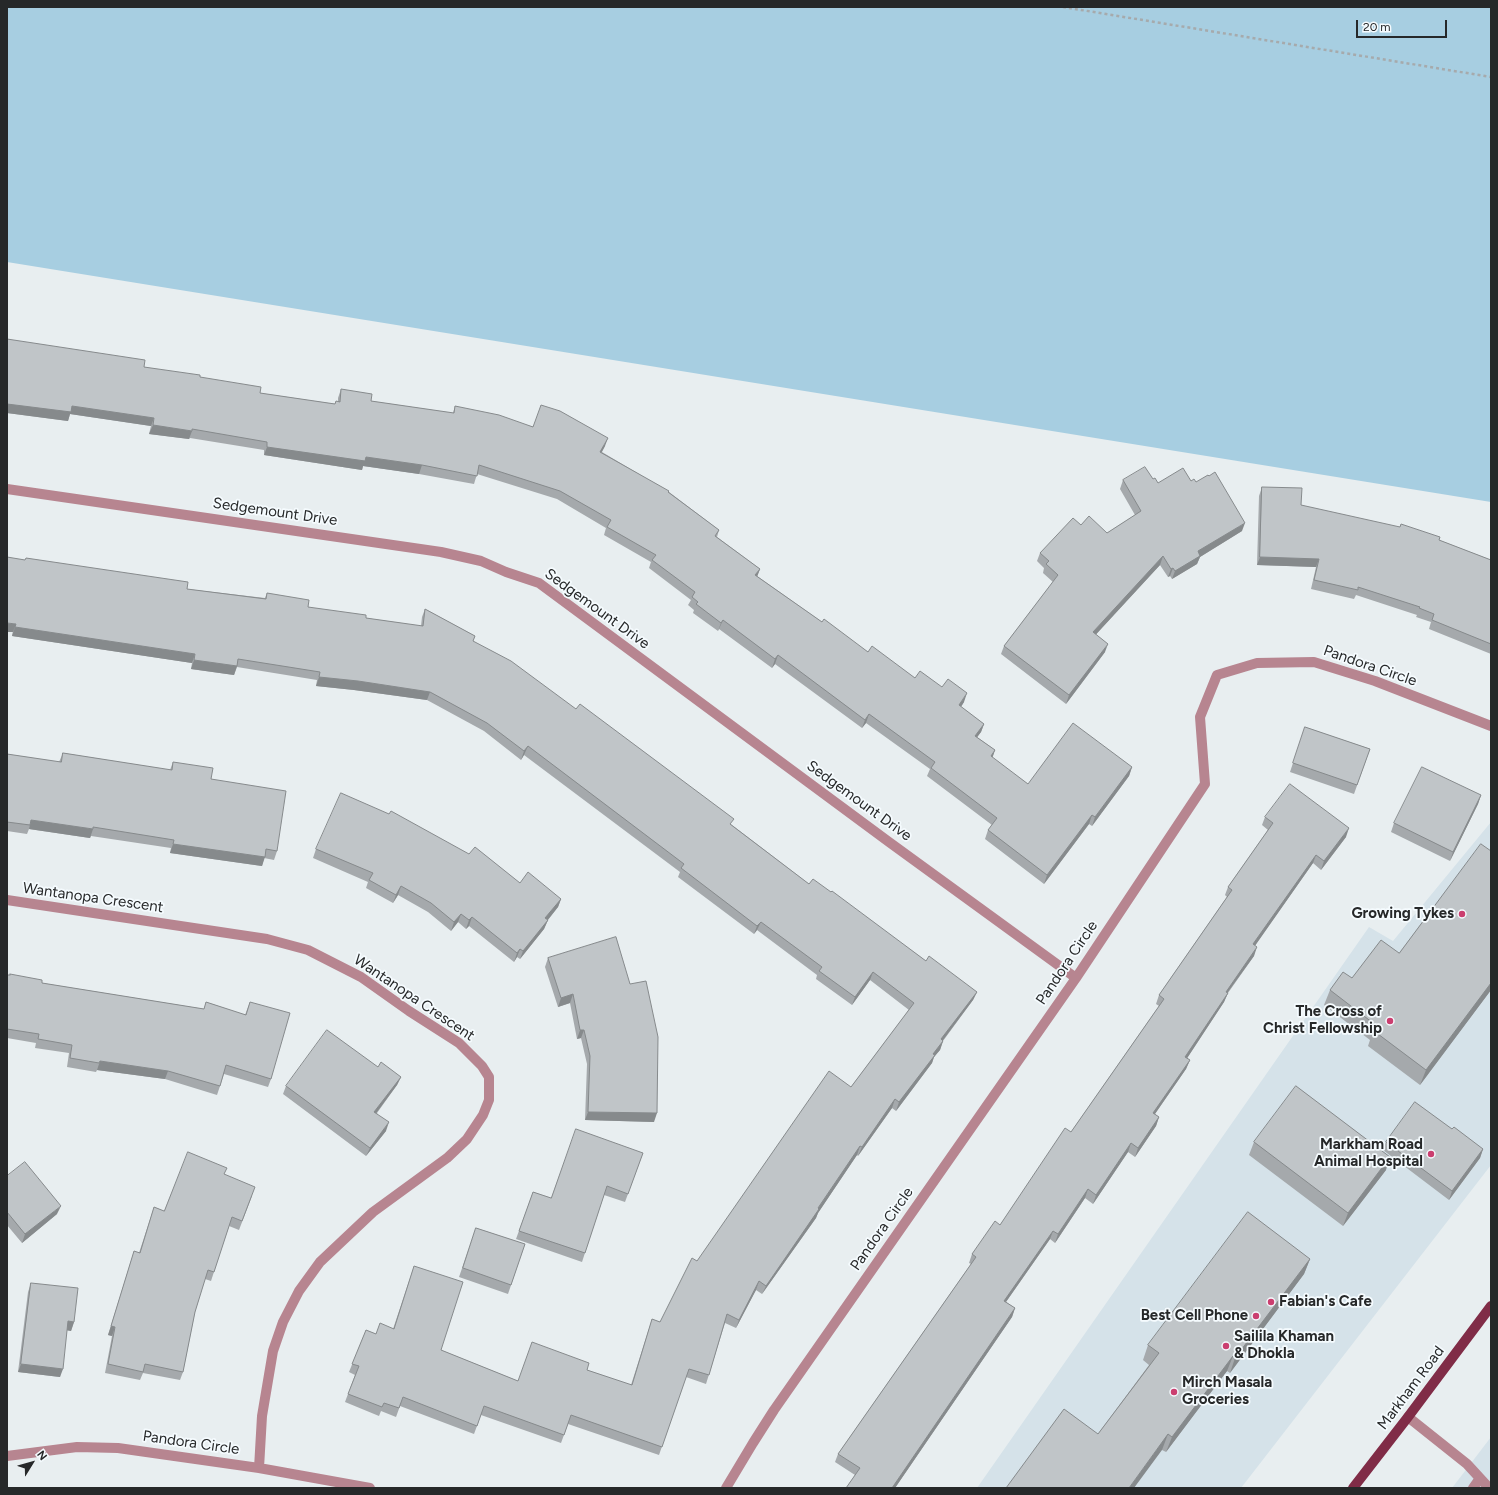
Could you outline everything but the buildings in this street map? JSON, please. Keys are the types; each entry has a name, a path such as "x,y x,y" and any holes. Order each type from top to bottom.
{"main road":[{"name":"Markham Road","path":"1353,1488 1491,1306"}],"street":[{"name":"Sedgemount Drive","path":"7,489 441,552 481,561 506,572 539,583 889,842 1076,978"},
{"name":"Pandora Circle","path":"726,1488 774,1410 1076,978 1205,784 1200,717 1217,675 1257,663 1314,662 1375,682 1491,726"},
{"name":"Wantanopa Crescent","path":"7,900 267,939 308,950 361,977 409,1011 459,1043 482,1066 489,1077 489,1100 483,1115 467,1139 447,1158 373,1212 320,1262 299,1291 282,1322 273,1351 262,1416 259,1468"},
{"path":"1408,1417 1467,1464 1489,1488"},
{"name":"Pandora Circle","path":"7,1456 77,1447 118,1448 259,1468 370,1488"},
{"path":"1473,1488 1480,1478"}],"path":[{"path":"1063,7 1491,76"}],"shaded area":[{"path":"7,7 1491,7 1491,502 7,262"},
{"path":"1491,822 1491,1165 1241,1488 977,1488 1369,927 1393,941"},
{"path":"1491,1437 1491,1488 1452,1488"}],"place":[{"name":"Growing Tykes","path":"1462,914"},
{"name":"The Cross of Christ Fellowship","path":"1390,1021"},
{"name":"Markham Road Animal Hospital","path":"1431,1154"},
{"name":"Fabian's Cafe","path":"1271,1302"},
{"name":"Best Cell Phone","path":"1256,1316"},
{"name":"Sailila Khaman & Dhokla","path":"1226,1346"},
{"name":"Mirch Masala Groceries","path":"1174,1392"}]}
